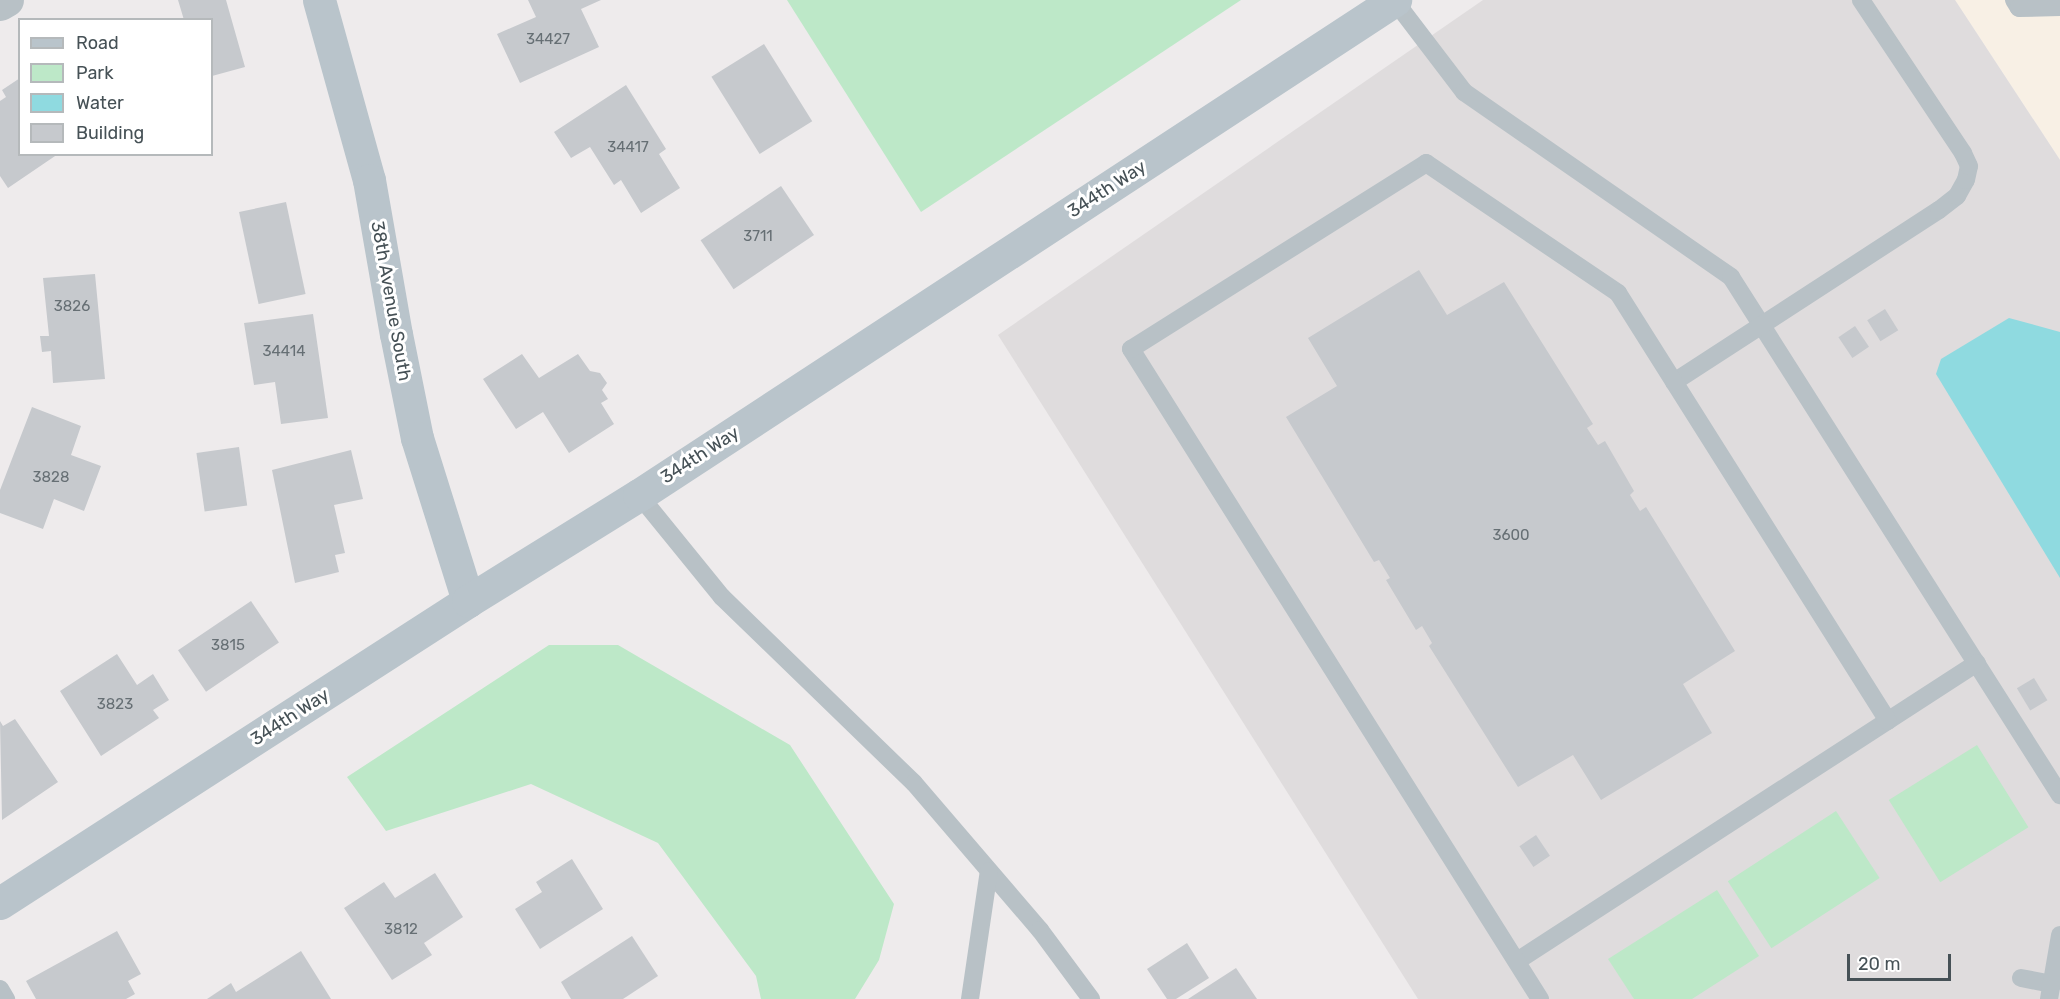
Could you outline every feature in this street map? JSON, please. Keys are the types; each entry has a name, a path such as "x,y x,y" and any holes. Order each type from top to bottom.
{"street":[{"path":"0,4 7,0"},
{"name":"38th Avenue South","path":"319,0 369,180 417,438 468,601"},
{"name":"344th Way","path":"0,903 468,601 639,495 1395,0"}],"lane":[{"path":"1395,0 1464,92 1731,277 2060,795"},
{"path":"1674,382 1939,210 1957,196 1966,180 1968,166 1963,153 1861,0"},
{"path":"2014,0 2019,9 2060,7"},
{"path":"1540,999 1131,349 1426,163 1618,293 1888,721"},
{"path":"639,495 722,597 914,783 1040,930 1091,999"},
{"path":"1517,961 1977,663"},
{"path":"970,999 989,871"},
{"path":"2021,978 2050,991 2060,935"},
{"path":"0,989 6,999"}],"shaded area":[{"path":"1483,0 1955,0 2060,160 2060,999 1418,999 998,335"},
{"path":"1955,0 2060,0 2060,160"}],"green space":[{"path":"787,0 1241,0 921,212"},
{"path":"549,645 618,645 790,745 894,904 879,960 855,999 761,999 756,976 658,843 531,784 386,831 347,777"},
{"path":"1977,745 2028,827 1940,882 1889,800"},
{"path":"1836,811 1880,878 1771,948 1728,881"},
{"path":"1717,890 1759,956 1692,999 1634,999 1608,959"}],"water":[{"path":"2009,318 2060,332 2060,578 1936,374 1941,359"}],"building":[{"path":"178,0 226,0 245,67 213,76 213,18 183,18"},
{"path":"528,0 601,0 581,9 599,47 520,83 497,34 536,17"},
{"path":"764,44 812,121 760,154 711,77"},
{"path":"18,79 18,156 55,156 8,188 0,176 0,101 6,97 2,90"},
{"path":"626,85 666,149 659,154 680,188 641,213 621,180 614,185 590,147 571,158 554,132"},
{"path":"781,186 814,235 734,289 701,240"},
{"path":"286,202 306,294 259,304 239,212"},
{"path":"1419,270 1447,315 1504,282 1593,424 1587,428 1598,445 1605,441 1634,491 1630,495 1640,511 1646,507 1735,651 1683,684 1712,733 1601,800 1573,755 1518,787 1429,646 1432,643 1422,626 1416,630 1386,580 1390,578 1379,560 1374,562 1286,417 1337,386 1308,338"},
{"path":"95,274 105,379 53,383 51,351 42,352 40,336 49,336 43,278"},
{"path":"1885,309 1898,330 1880,341 1867,320"},
{"path":"313,314 328,418 281,424 275,382 254,385 244,323"},
{"path":"1855,326 1869,347 1852,358 1838,337"},
{"path":"522,354 539,378 578,354 590,371 600,373 607,383 602,390 608,399 601,403 614,424 569,453 543,412 516,429 483,379"},
{"path":"32,407 81,426 71,455 101,466 84,511 54,499 43,529 0,513 0,490"},
{"path":"239,447 247,505 205,511 196,453"},
{"path":"351,450 363,499 334,505 345,553 335,555 339,572 295,583 272,470"},
{"path":"251,601 279,642 206,692 178,650"},
{"path":"117,654 137,685 153,674 169,700 153,710 159,718 101,756 60,691"},
{"path":"2034,678 2047,700 2030,711 2017,688"},
{"path":"15,719 58,782 2,820 0,721 3,726"},
{"path":"1536,835 1550,856 1533,867 1519,846"},
{"path":"572,859 603,909 540,949 515,909 542,892 536,882"},
{"path":"435,873 463,917 424,943 432,955 392,980 344,908 384,882 395,898"},
{"path":"117,931 141,974 128,981 135,994 126,999 36,999 26,981"},
{"path":"632,936 658,976 623,999 571,999 561,982"},
{"path":"1187,943 1209,978 1176,999 1167,999 1147,969"},
{"path":"301,951 331,999 207,999 231,983 236,992"},
{"path":"1236,968 1257,999 1188,999"}]}
